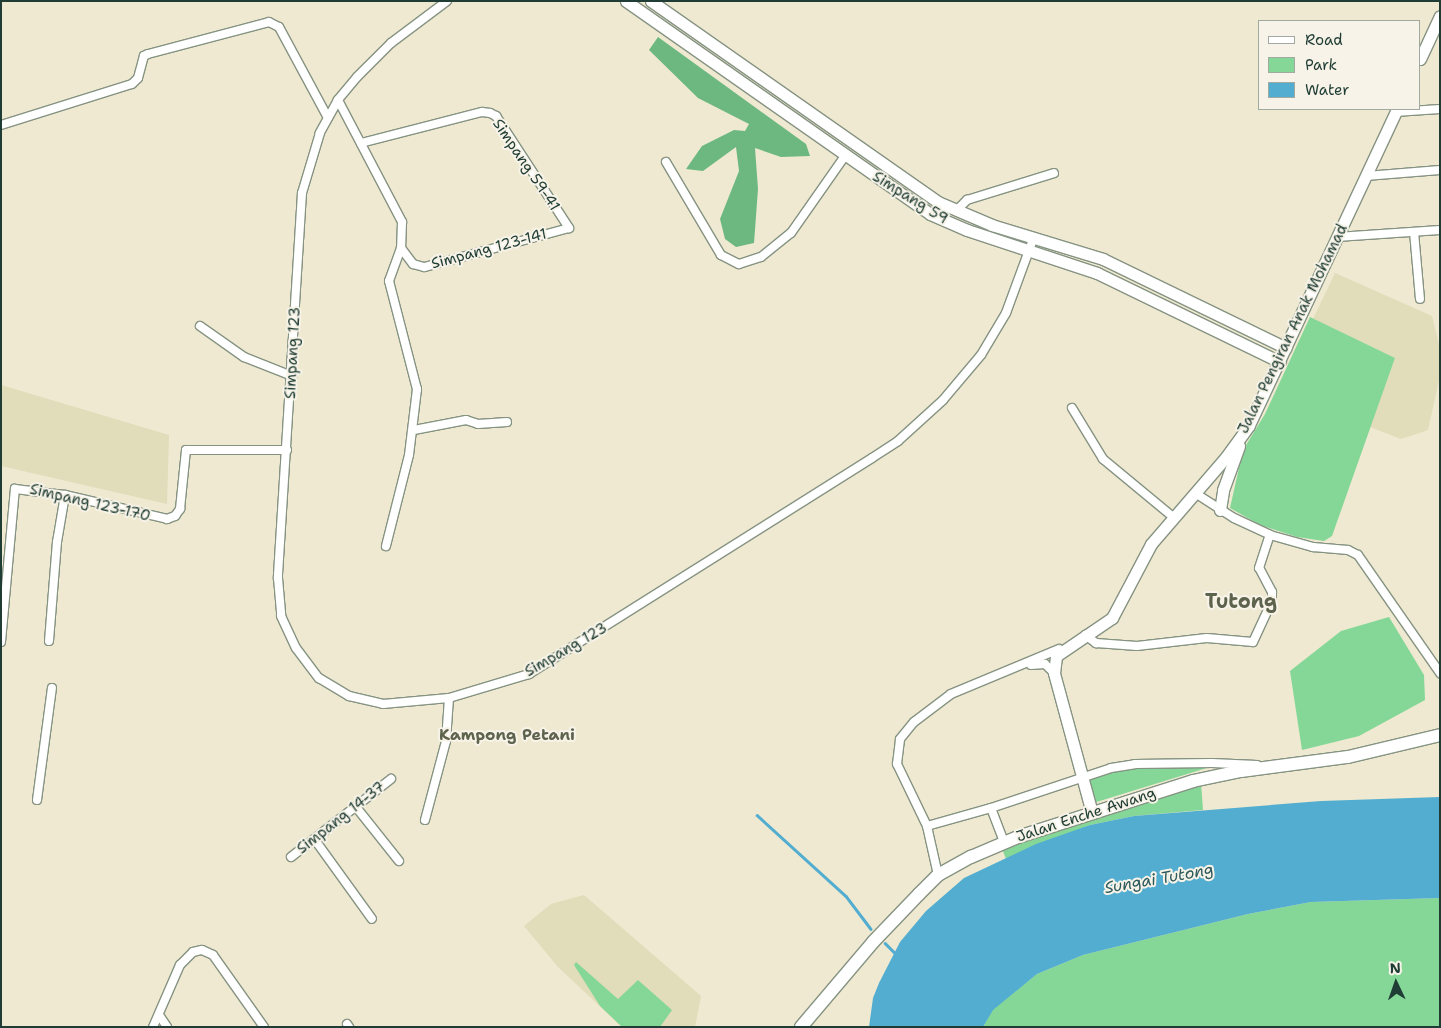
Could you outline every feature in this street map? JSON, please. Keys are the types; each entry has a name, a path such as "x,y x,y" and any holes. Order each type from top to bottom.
{"main road":[{"name":"Jalan Enche Awang","path":"801,1027 876,938 938,875 1004,842 1193,781 1266,767 1348,757 1440,736"}],"street":[{"name":"Simpang 59","path":"626,1 930,214 967,230 1097,273 1280,362"},
{"name":"Simpang 59","path":"650,1 909,184 956,211 1103,259 1141,275 1286,348"},
{"name":"Simpang 123","path":"446,3 391,43 357,77 338,100 328,118 308,166 302,193 278,578 281,616 296,648 319,678 349,696 383,704 449,698 529,674 564,654 898,441 943,400 981,354 1006,313 1034,237"},
{"path":"1421,57 1440,16"},
{"path":"1,125 132,84 138,78 144,56 148,54 269,22 279,27 328,118"},
{"path":"338,100 402,222 401,248 389,281 414,365 417,389 414,430 386,546"},
{"path":"1421,109 1440,109"},
{"name":"Jalan Pengiran Anak Mohamad","path":"1069,645 1117,611 1142,557 1173,517 1240,439 1280,362 1396,110"},
{"name":"Simpang 59-41","path":"362,144 482,112 490,113 496,116 569,228"},
{"path":"666,162 721,255 739,264 761,256 791,233 845,156"},
{"path":"1366,176 1440,170"},
{"name":"Simpang 59","path":"956,211 967,200 1054,173"},
{"name":"Simpang 123-141","path":"401,248 413,264 424,266 569,228"},
{"path":"1337,238 1440,230"},
{"path":"1414,232 1420,299"},
{"path":"200,326 244,356 292,376"},
{"path":"1072,408 1104,459 1173,517"},
{"path":"414,430 466,420 478,424 506,422"},
{"path":"1220,510 1223,490 1240,439"},
{"name":"Simpang 123-170","path":"1,642 15,489 65,495 167,519 175,516 180,509 186,450 287,450"},
{"path":"1195,492 1220,510 1270,535 1313,547 1348,550 1358,555 1440,673"},
{"path":"49,641 57,542 65,495"},
{"path":"1085,635 1096,643 1137,646 1207,638 1253,642 1272,601 1272,592 1259,568 1270,535"},
{"path":"938,875 927,826 898,764 900,739 920,716 951,694 1069,645"},
{"path":"1069,645 1056,656 1054,673 1092,813"},
{"path":"1024,665 1045,664 1054,673"},
{"path":"37,800 52,688"},
{"path":"425,820 446,741 449,698"},
{"path":"927,826 1082,779 1092,772 1135,764 1244,763 1266,767"},
{"name":"Simpang 14-37","path":"291,857 391,780"},
{"path":"356,807 399,860"},
{"path":"991,808 1004,842"},
{"path":"315,840 372,919"},
{"path":"153,1027 180,965 193,952 202,950 212,955 264,1027"},
{"path":"159,1015 168,1027"}],"shaded area":[{"path":"1335,273 1432,316 1440,348 1440,376 1428,430 1401,439 1370,427 1395,358 1313,319"},
{"path":"1,385 169,435 167,504 1,466"},
{"path":"584,895 701,996 695,1027 622,1027 558,967 524,926 551,904"}],"green space":[{"path":"658,37 806,144 810,156 781,157 755,148 758,189 754,243 736,247 725,239 720,219 739,171 736,147 703,171 686,169 702,146 734,130 745,131 749,124 698,98 649,50"},
{"path":"1310,317 1395,358 1332,536 1324,541 1297,537 1260,525 1230,508 1243,450 1265,414"},
{"path":"1389,617 1424,675 1425,700 1359,736 1302,750 1290,671 1341,631"},
{"path":"1210,767 1090,804 1084,777 1120,768"},
{"path":"1201,783 1203,810 1134,816 1090,825 1006,859 1001,846"},
{"path":"1440,898 1440,1027 983,1027 992,1010 1037,974 1083,955 1248,914 1311,902"},
{"path":"576,962 618,999 638,980 672,1010 660,1027 622,1027 600,1006 574,965"}],"water":[{"name":"Sungai Tutong","path":"1440,797 1440,898 1311,902 1248,914 1083,955 1037,974 993,1010 983,1027 869,1027 873,998 879,983 900,942 926,911 964,878 1036,844 1090,825 1134,816 1321,801"}],"waterway":[{"path":"757,815 846,896 871,929"},
{"path":"885,943 896,954"}],"district":[{"name":"Tutong","path":"1241,601"},
{"name":"Kampong Petani","path":"507,735"}]}
